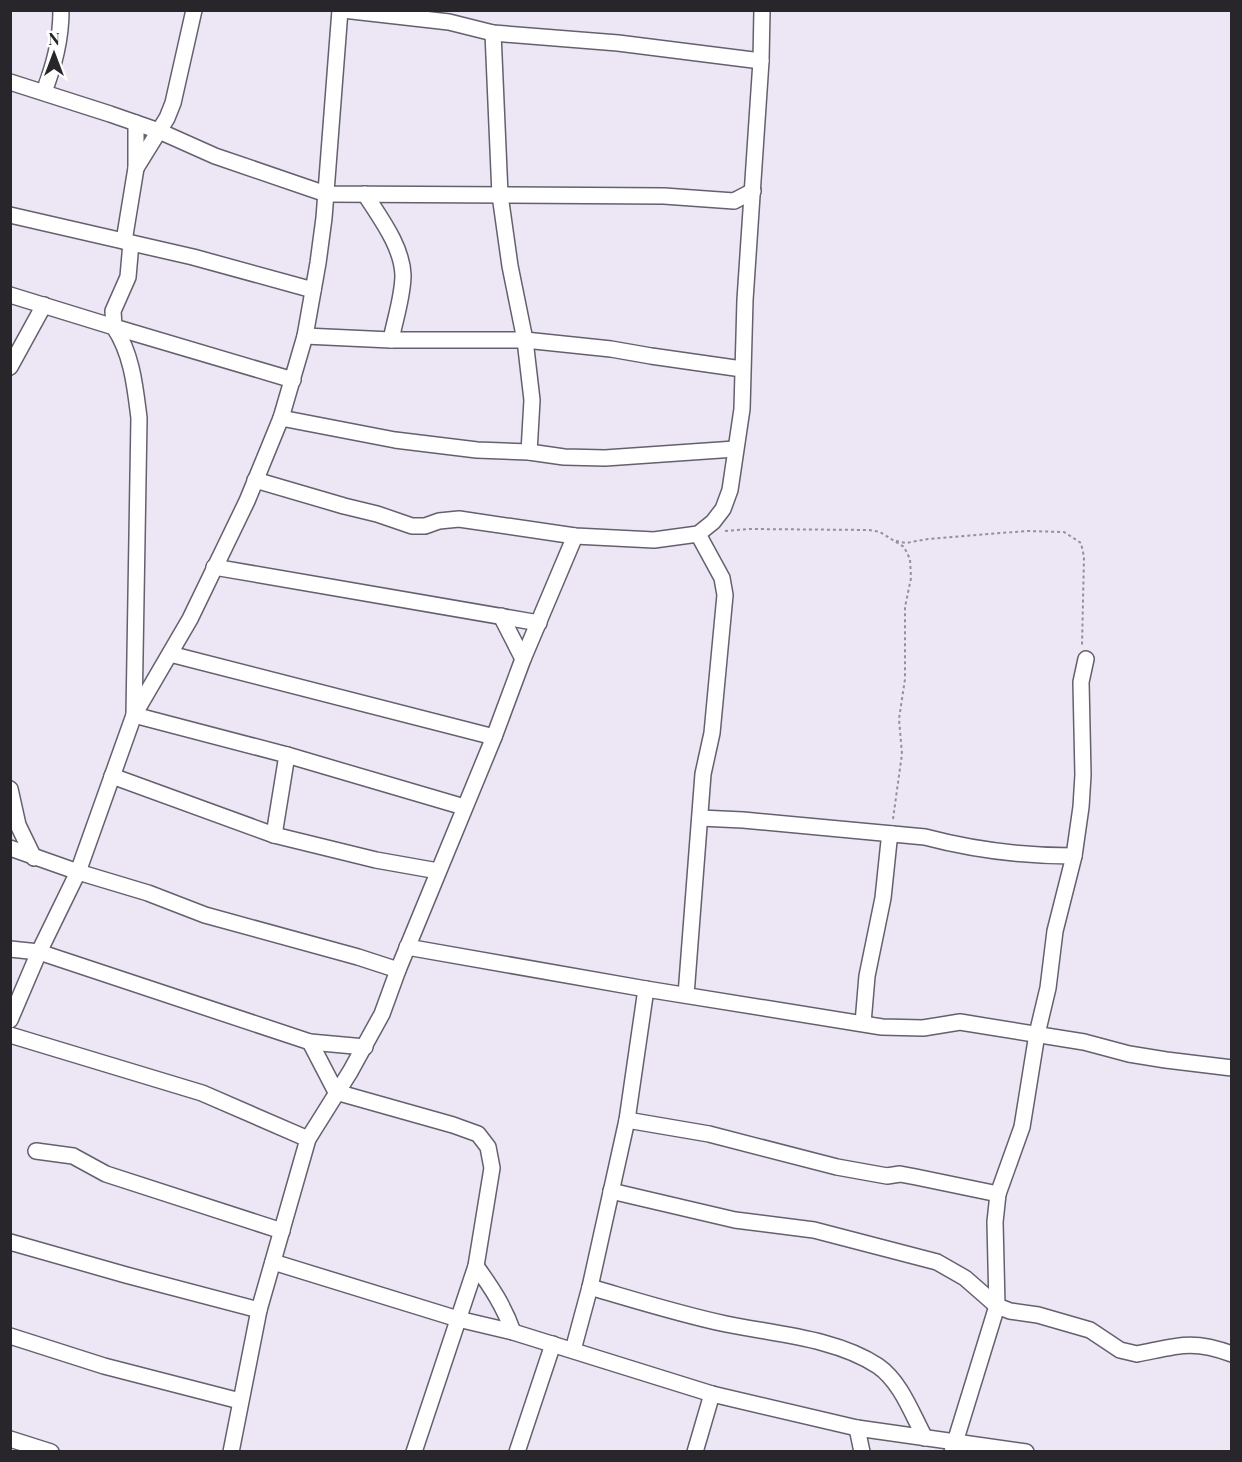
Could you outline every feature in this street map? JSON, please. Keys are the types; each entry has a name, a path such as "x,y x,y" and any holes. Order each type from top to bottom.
{"street":[{"path":"44,92 57,57 61,32 61,10"},
{"path":"136,168 167,118 173,103 194,10"},
{"path":"10,1020 39,952 78,872 134,715 190,619 255,480 280,418 305,336 318,263 342,10 449,22 494,33 618,43 761,61"},
{"path":"255,480 412,526 425,526 439,521 459,519 575,536 654,540 708,529 723,509 730,490 742,409 742,369 761,61 762,10"},
{"path":"494,33 500,195 510,266 525,340 532,400 529,452"},
{"path":"10,82 159,131 214,156 326,194 664,196 734,201 753,191"},
{"path":"134,715 139,418 127,350 114,327 113,311 128,277 128,242 136,168 135,123"},
{"path":"365,194 390,235 400,259 403,275 391,340"},
{"path":"734,201 751,219"},
{"path":"10,215 193,257 313,290"},
{"path":"10,295 292,380"},
{"path":"10,367 44,305"},
{"path":"305,336 391,340 525,340 611,349 742,369"},
{"path":"280,418 395,440 564,457 605,458 735,449"},
{"path":"686,995 703,774 712,733 725,595 723,578 713,558 708,529"},
{"path":"231,1452 259,1310 308,1139 365,1047 382,1014 407,947 494,737 523,658 575,536"},
{"path":"214,567 539,623"},
{"path":"501,616 523,658"},
{"path":"170,654 494,737"},
{"path":"953,1447 998,1306 995,1222 998,1194 1022,1127 1036,1034 1048,988 1055,931 1074,856 1083,775 1081,682 1086,659"},
{"path":"134,715 287,755 464,807"},
{"path":"274,835 287,755"},
{"path":"112,776 274,835 375,860 438,871"},
{"path":"10,789 18,825 34,858"},
{"path":"700,818 925,837 954,846 1003,853 1074,856"},
{"path":"863,1023 867,976 883,898 889,841 892,834"},
{"path":"10,848 34,858 148,893 205,915 398,970"},
{"path":"407,947 759,1008 882,1026 923,1028 960,1022 1036,1034 1148,1057 1232,1068"},
{"path":"10,949 39,952 310,1042 365,1047"},
{"path":"573,1350 590,1287 627,1120 646,989"},
{"path":"10,1035 202,1093 308,1139"},
{"path":"310,1042 336,1092 478,1134 488,1147 492,1168 476,1266 414,1452"},
{"path":"627,1120 708,1134 837,1167 887,1176 900,1174 998,1194"},
{"path":"36,1151 73,1156 106,1174 282,1231"},
{"path":"611,1191 735,1220 814,1230 936,1262 965,1278 998,1306 1010,1311 1038,1315 1090,1330 1130,1354 1185,1344 1210,1346 1232,1354"},
{"path":"10,1242 259,1310"},
{"path":"273,1262 458,1319 573,1350 712,1394 857,1428 925,1438 953,1447 1026,1452"},
{"path":"476,1266 498,1296 513,1332"},
{"path":"590,1287 684,1314 818,1342 859,1355 880,1367 898,1386 925,1438"},
{"path":"10,1336 104,1366 240,1401"},
{"path":"517,1452 553,1344"},
{"path":"695,1452 712,1394"},
{"path":"857,1428 862,1452"},
{"path":"10,1439 51,1452"}],"path":[{"path":"708,529 869,530 880,532 904,547 910,559 911,578 906,607 905,679 899,719 901,760 892,834"},
{"path":"894,540 906,543 1026,531 1064,532 1074,537 1081,543 1084,557 1082,645 1086,659"}]}
